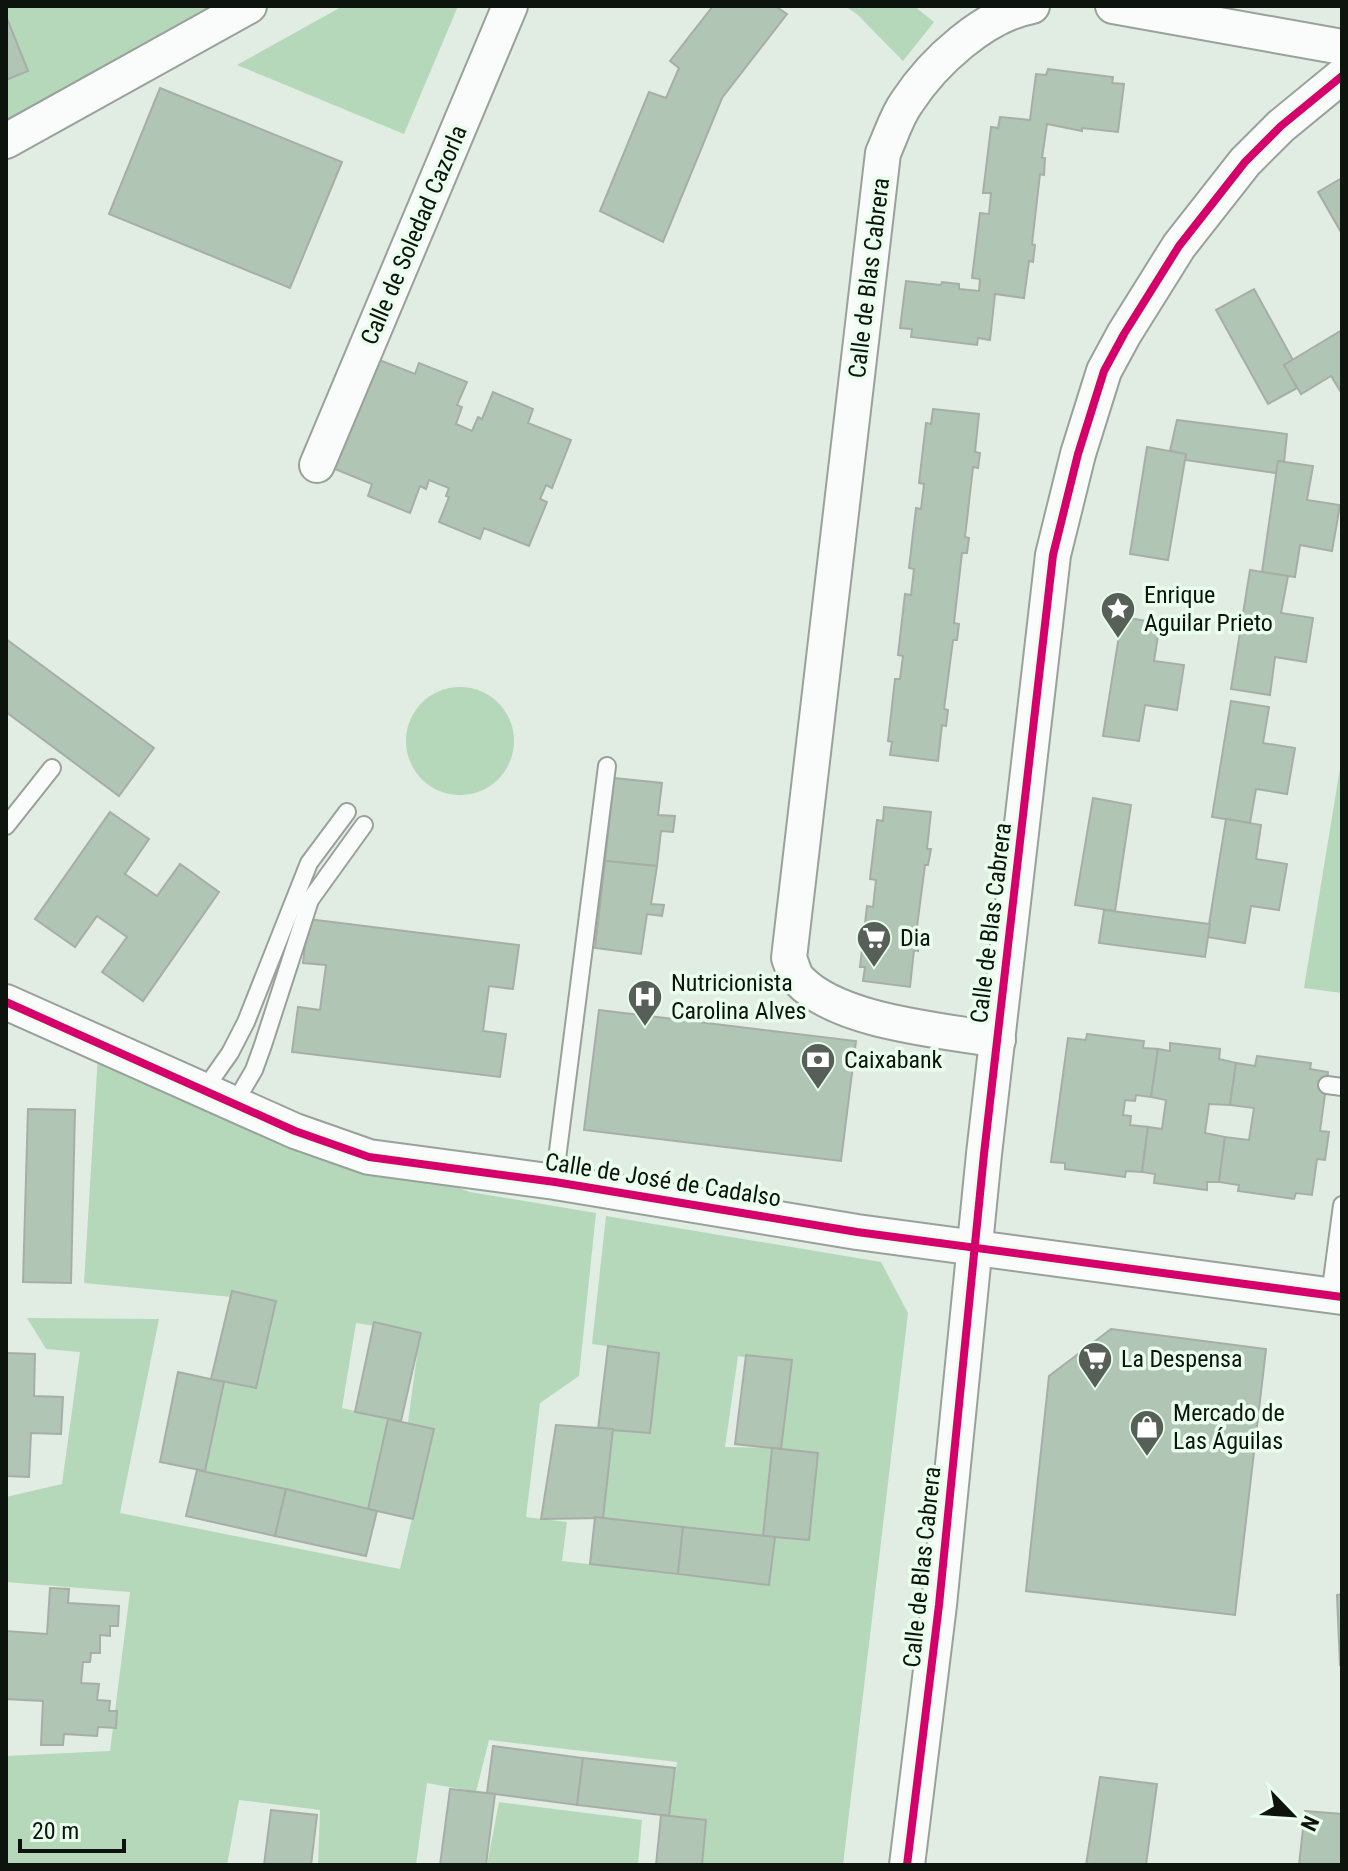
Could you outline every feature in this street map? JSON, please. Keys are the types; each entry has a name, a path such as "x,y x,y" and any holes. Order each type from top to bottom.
{"street":[{"path":"6,141 249,6"},
{"name":"Calle de Soledad Cazorla","path":"317,465 510,6"},
{"name":"Calle de Blas Cabrera","path":"998,1040 853,1013 827,1002 796,978 789,958 883,153 905,104 938,62 989,23 1032,6"},
{"path":"1113,6 1342,47"},
{"name":"Calle de Blas Cabrera","path":"907,1865 939,1605 974,1248 1053,555 1078,454 1104,371 1124,334 1179,246 1215,197 1281,126 1342,76"},
{"name":"Calle de José de Cadalso","path":"6,1002 324,1142 369,1157 556,1170 857,1232 1336,1296"}],"lane":[{"path":"556,1170 607,766"},
{"path":"6,826 52,768"},
{"path":"219,1097 230,1053 246,1022 309,863 347,812"},
{"path":"219,1097 254,1070 310,900 364,825"},
{"path":"1336,1296 1342,1205"}],"green space":[{"path":"6,6 226,6 6,127"},
{"path":"343,6 458,6 404,134 237,65"},
{"path":"845,6 914,6 934,22 903,61 858,15"},
{"path":"460,687 481,691 498,703 510,720 514,741 510,762 498,779 481,791 460,795 439,791 422,779 410,762 406,741 410,720 422,703 439,691"},
{"path":"1342,756 1342,993 1304,988"},
{"path":"98,1055 470,1192 596,1213 579,1376 540,1403 526,1517 567,1522 562,1561 768,1585 775,1537 809,1540 817,1453 781,1449 791,1366 738,1356 725,1447 772,1448 763,1536 603,1518 613,1429 650,1433 659,1353 592,1344 606,1216 881,1262 908,1313 843,1865 700,1865 706,1820 669,1816 677,1762 489,1740 476,1792 427,1783 416,1865 318,1865 320,1810 239,1800 227,1865 6,1865 6,1756 110,1751 130,1592 6,1582 6,1497 62,1484 80,1352 46,1349 27,1318 159,1319 120,1513 400,1569 433,1430 408,1423 420,1333 356,1323 342,1408 388,1419 368,1509 205,1471 224,1382 256,1388 276,1301 84,1283"},
{"path":"499,1802 642,1820 638,1865 487,1865"}],"building":[{"path":"713,6 775,6 787,14 722,98 663,242 600,211 649,92 666,98 679,68 670,61"},
{"path":"6,16 28,71 6,80"},
{"path":"1048,69 1113,77 1112,83 1124,84 1118,132 1082,128 1082,131 1047,124 1042,158 1045,158 1044,175 1040,174 1032,244 1035,245 1033,262 1029,261 1024,298 995,294 990,340 978,338 977,345 911,337 912,329 900,328 906,281 959,284 959,289 979,291 980,279 972,278 980,213 989,214 991,193 983,193 991,127 998,128 1000,117 1030,120 1036,74 1046,75"},
{"path":"160,88 342,162 290,288 109,214"},
{"path":"1342,178 1342,234 1318,192"},
{"path":"1254,289 1293,360 1284,365 1297,388 1268,404 1216,310"},
{"path":"1342,330 1342,394 1331,376 1301,394 1284,365"},
{"path":"369,356 415,374 419,363 467,382 457,405 462,407 456,424 472,431 478,417 482,419 493,392 533,409 528,423 571,440 552,488 546,485 540,499 547,502 529,546 484,528 480,539 439,522 449,497 446,496 449,488 429,480 426,489 420,486 410,513 368,496 372,484 325,465"},
{"path":"933,409 979,414 975,452 980,453 978,468 973,467 965,537 969,538 967,553 962,553 954,623 959,624 957,640 953,640 944,709 948,710 946,726 942,725 938,761 890,755 892,742 888,741 895,679 900,679 903,656 898,655 905,594 911,595 914,569 909,568 916,508 921,509 924,484 919,483 926,423 931,424"},
{"path":"1177,420 1287,434 1284,462 1278,461 1276,473 1185,460 1186,454 1170,451"},
{"path":"1147,447 1186,454 1168,560 1130,554"},
{"path":"1278,461 1313,466 1307,500 1340,505 1332,551 1300,545 1295,577 1262,572"},
{"path":"1250,570 1288,576 1281,613 1313,618 1306,662 1275,657 1270,695 1231,689"},
{"path":"1122,617 1160,623 1154,661 1184,665 1177,710 1145,705 1139,741 1103,736"},
{"path":"6,639 154,748 119,796 6,712"},
{"path":"1231,701 1269,707 1263,743 1295,748 1287,794 1256,789 1250,823 1212,817"},
{"path":"614,778 662,783 658,815 675,816 673,832 661,831 657,866 605,861"},
{"path":"1093,798 1131,805 1115,911 1075,905"},
{"path":"884,807 931,812 927,849 931,849 928,865 925,865 916,934 920,935 918,951 914,950 910,987 863,981 865,967 860,967 867,906 873,907 876,880 870,879 877,820 883,821"},
{"path":"110,812 149,839 125,874 157,896 180,864 219,892 143,1001 102,972 127,937 97,916 75,947 35,919"},
{"path":"1226,819 1261,825 1256,859 1287,864 1279,910 1251,906 1245,943 1207,937"},
{"path":"605,861 657,866 651,904 664,905 662,916 647,914 641,954 595,948"},
{"path":"1104,910 1210,924 1205,957 1099,943"},
{"path":"308,919 519,945 513,989 489,986 483,1031 506,1034 500,1077 292,1052 298,1007 320,1010 326,965 303,963"},
{"path":"599,1010 856,1041 841,1161 584,1130"},
{"path":"1087,1034 1144,1041 1143,1048 1158,1049 1151,1097 1136,1095 1135,1101 1125,1100 1123,1115 1131,1116 1130,1125 1148,1127 1142,1172 1126,1171 1125,1177 1065,1169 1065,1163 1051,1162 1068,1038 1086,1040"},
{"path":"1170,1043 1220,1049 1219,1059 1236,1063 1230,1105 1209,1104 1205,1133 1225,1137 1219,1182 1207,1182 1207,1190 1154,1183 1155,1174 1142,1172 1148,1127 1162,1129 1166,1100 1151,1097 1158,1049 1170,1051"},
{"path":"1257,1056 1311,1063 1310,1069 1328,1072 1320,1131 1329,1132 1325,1160 1317,1159 1312,1195 1296,1193 1294,1199 1238,1191 1239,1185 1219,1182 1225,1137 1249,1140 1254,1108 1230,1105 1236,1063 1255,1066"},
{"path":"28,1109 75,1110 71,1283 23,1282"},
{"path":"232,1291 276,1301 256,1388 211,1379"},
{"path":"374,1322 421,1333 401,1421 355,1412"},
{"name":"Mercado de Las Águilas","path":"1111,1329 1266,1349 1235,1615 1026,1591 1049,1376"},
{"path":"608,1346 659,1353 650,1433 598,1429"},
{"path":"6,1353 35,1354 34,1396 63,1397 61,1434 31,1433 29,1477 6,1476"},
{"path":"746,1355 792,1360 781,1449 735,1444"},
{"path":"178,1372 224,1382 205,1471 160,1462"},
{"path":"388,1419 434,1429 413,1519 368,1509"},
{"path":"556,1425 613,1429 603,1518 541,1519"},
{"path":"772,1448 818,1453 809,1540 763,1536"},
{"path":"197,1470 286,1489 275,1536 186,1516"},
{"path":"286,1489 377,1511 366,1556 275,1536"},
{"path":"595,1517 683,1527 678,1574 590,1564"},
{"path":"683,1527 775,1537 769,1585 678,1574"},
{"path":"50,1588 69,1589 68,1603 119,1606 118,1626 110,1626 110,1636 100,1635 100,1653 91,1653 90,1662 83,1662 81,1683 99,1684 97,1700 110,1701 109,1711 117,1711 116,1728 98,1727 97,1736 64,1734 63,1745 41,1745 43,1701 6,1699 6,1631 47,1634"},
{"path":"1342,1594 1342,1665 1340,1665 1337,1595"},
{"path":"493,1746 583,1758 577,1805 487,1793"},
{"path":"583,1758 675,1768 669,1816 577,1805"},
{"path":"1100,1777 1157,1784 1146,1865 1086,1865"},
{"path":"450,1789 495,1794 486,1865 440,1865"},
{"path":"271,1810 317,1815 311,1865 264,1865"},
{"path":"1305,1811 1342,1814 1342,1865 1299,1865"},
{"path":"661,1815 706,1820 702,1865 656,1865"}],"cycle path":[{"path":"907,1865 939,1605 984,1154 1053,555 1078,454 1104,371 1124,334 1179,246 1245,162 1281,126 1342,76"},
{"path":"6,1002 295,1131 369,1157 555,1182 857,1232 1342,1297"}],"place":[{"name":"Enrique Aguilar Prieto","path":"1118,640"},
{"name":"Dia","path":"874,969"},
{"name":"Nutricionista Carolina Alves","path":"645,1028"},
{"name":"Caixabank","path":"818,1091"},
{"name":"La Despensa","path":"1095,1390"},
{"name":"Mercado de Las Águilas","path":"1147,1458"}]}
